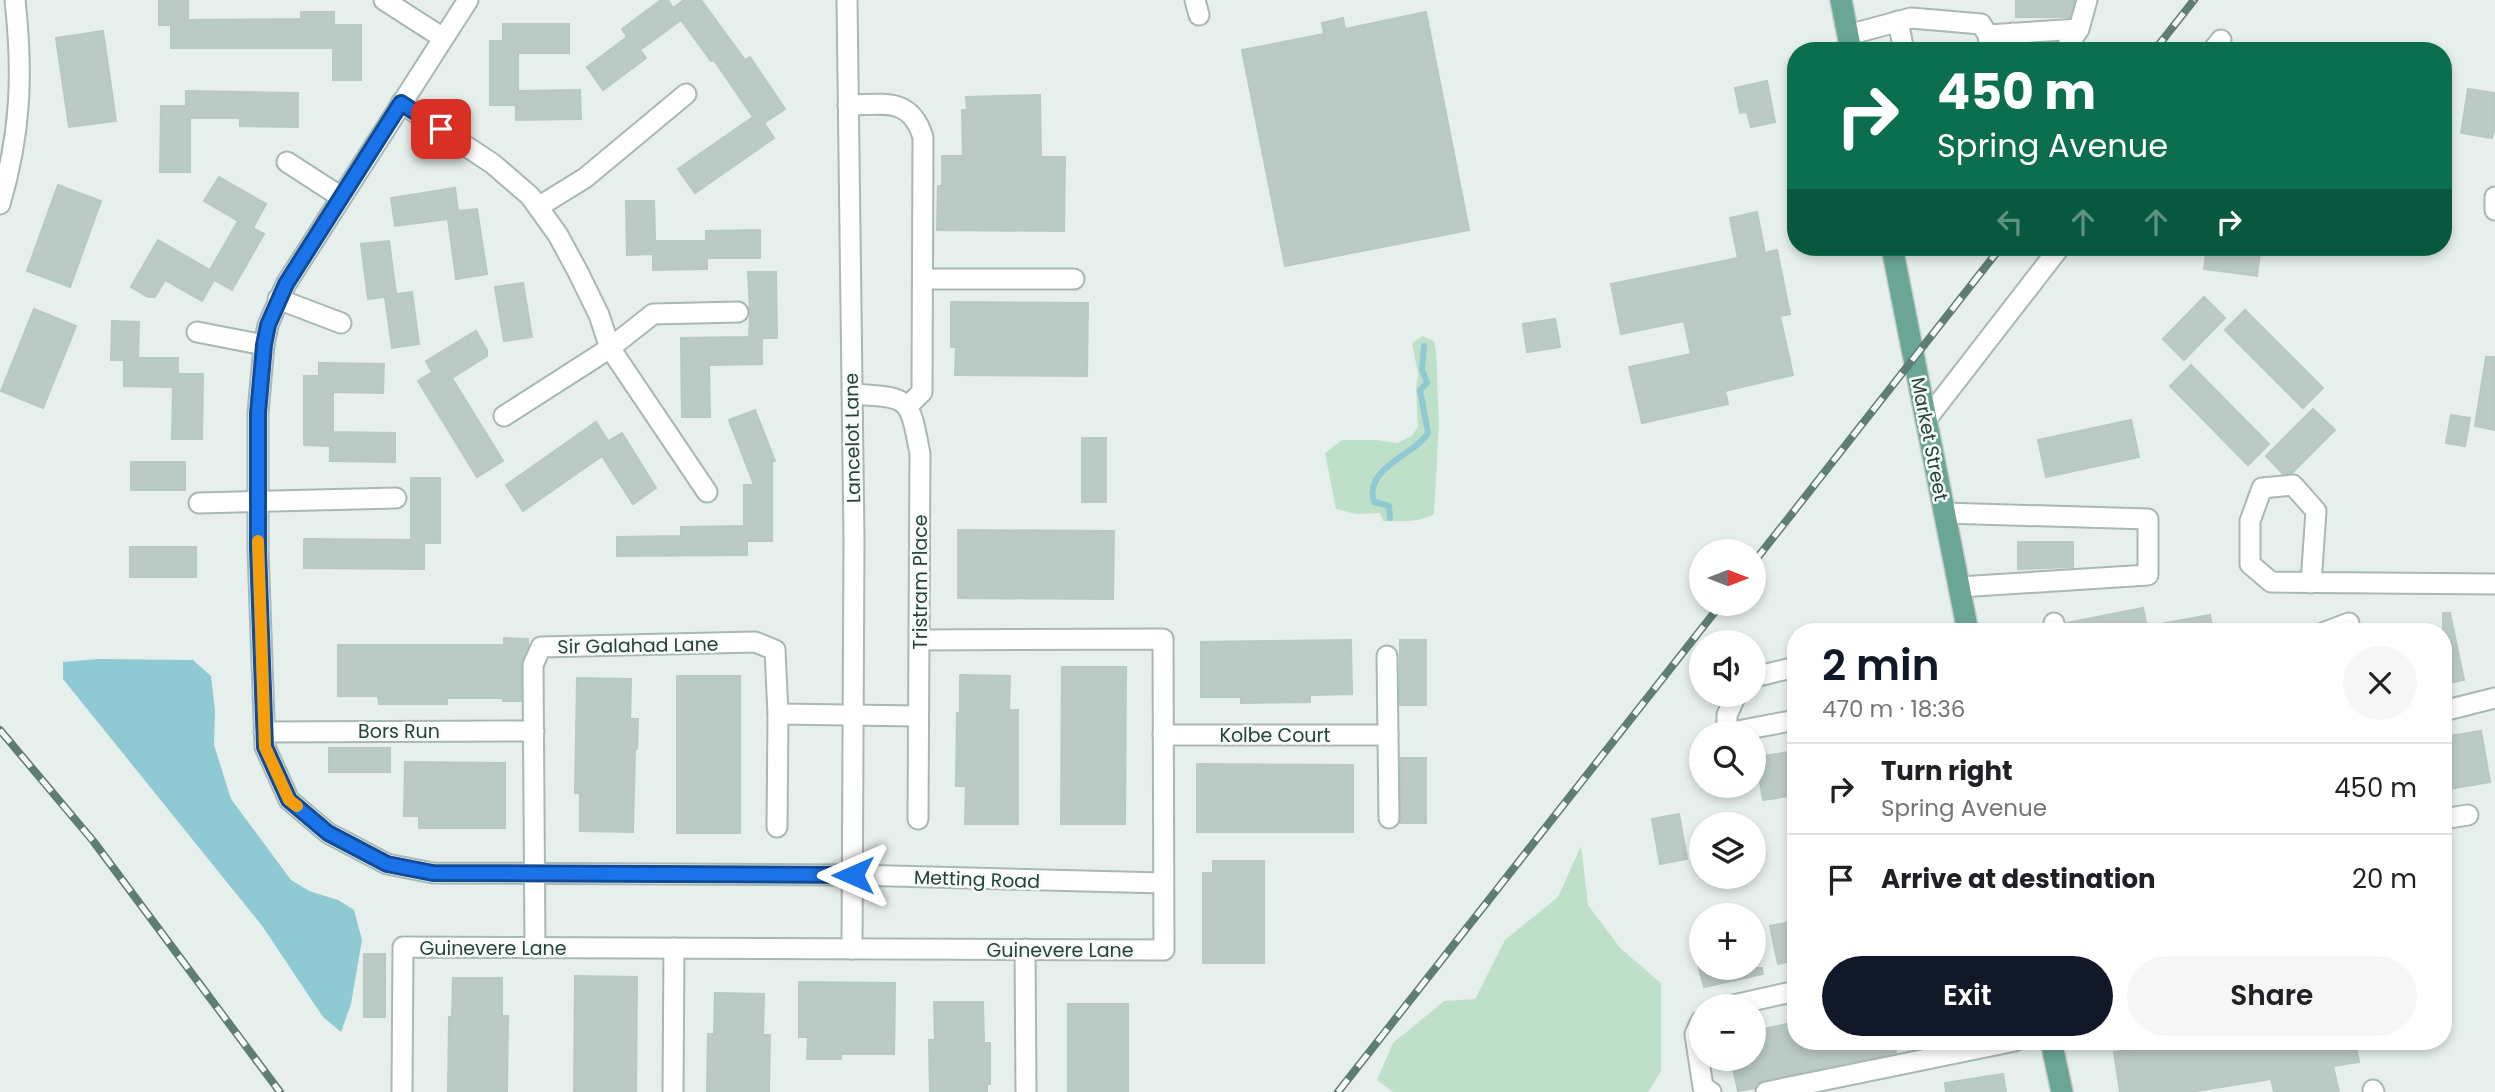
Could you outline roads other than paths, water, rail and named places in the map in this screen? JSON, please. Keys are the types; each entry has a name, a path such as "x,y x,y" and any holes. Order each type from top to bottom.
{"main road":[{"path":"1841,0 1850,42"},
{"name":"Market Street","path":"1894,256 1966,623"},
{"path":"2053,1050 2062,1092"}],"street":[{"path":"0,204 14,148 20,95 20,43 15,0"},
{"path":"384,0 443,38"},
{"name":"Metting Road","path":"468,0 278,299 264,345 258,413 264,732 265,747 289,800 328,833 387,864 433,873 853,875 1163,883"},
{"name":"Lancelot Lane","path":"847,0 852,394 852,949"},
{"path":"2070,42 2079,29 2087,0"},
{"path":"1852,42 1898,21 1911,18 1981,24 1987,42"},
{"path":"1898,21 1902,42"},
{"path":"2013,42 2079,29"},
{"path":"538,207 585,178 686,94"},
{"path":"401,103 513,179 538,207 579,272 599,315 610,348 707,492"},
{"path":"848,105 895,104 903,107 919,123 923,136 922,392 908,406 895,397 852,394"},
{"path":"287,162 341,197"},
{"path":"2495,197 2495,210"},
{"path":"1926,420 2053,256"},
{"path":"923,279 1074,279"},
{"path":"278,299 341,323"},
{"path":"505,416 610,348 653,314 738,312"},
{"path":"197,332 264,345"},
{"name":"Tristram Place","path":"908,406 920,454 918,819"},
{"path":"2311,583 2316,511 2293,485 2262,488 2250,521 2250,564 2271,582 2311,583 2495,584"},
{"path":"199,503 396,498"},
{"path":"1944,513 2148,519 2148,575 1959,587"},
{"name":"Guinevere Lane","path":"402,1092 402,947 1164,950 1163,639 920,640"},
{"name":"Sir Galahad Lane","path":"535,948 533,665 541,647 755,642 775,650 778,827"},
{"path":"1387,656 1388,818"},
{"path":"1766,674 1787,669"},
{"path":"2452,709 2495,698"},
{"path":"1730,707 1727,715 1727,733 1787,722"},
{"path":"778,714 918,716"},
{"name":"Bors Run","path":"264,732 534,731"},
{"name":"Kolbe Court","path":"1163,735 1388,735"},
{"path":"2452,818 2468,815"},
{"path":"673,1092 674,948"},
{"path":"1025,950 1026,1092"},
{"path":"1766,998 1787,993"},
{"path":"1766,1092 1925,1051"},
{"path":"1701,1071 1703,1087 1711,1092"}],"water":[{"path":"98,659 193,660 211,676 215,711 214,745 231,799 291,880 309,891 338,900 354,910 362,940 351,1004 341,1032 323,1017 263,927 63,679 63,662"}],"waterway":[{"path":"1390,518 1389,506 1374,502 1373,490 1383,471 1428,433 1420,390 1427,383 1422,369 1424,346"}],"railway":[{"path":"2161,42 2194,0"},
{"path":"1766,547 1994,256"},
{"path":"1338,1092 1712,616"},
{"path":"0,730 94,842 280,1092"}]}
